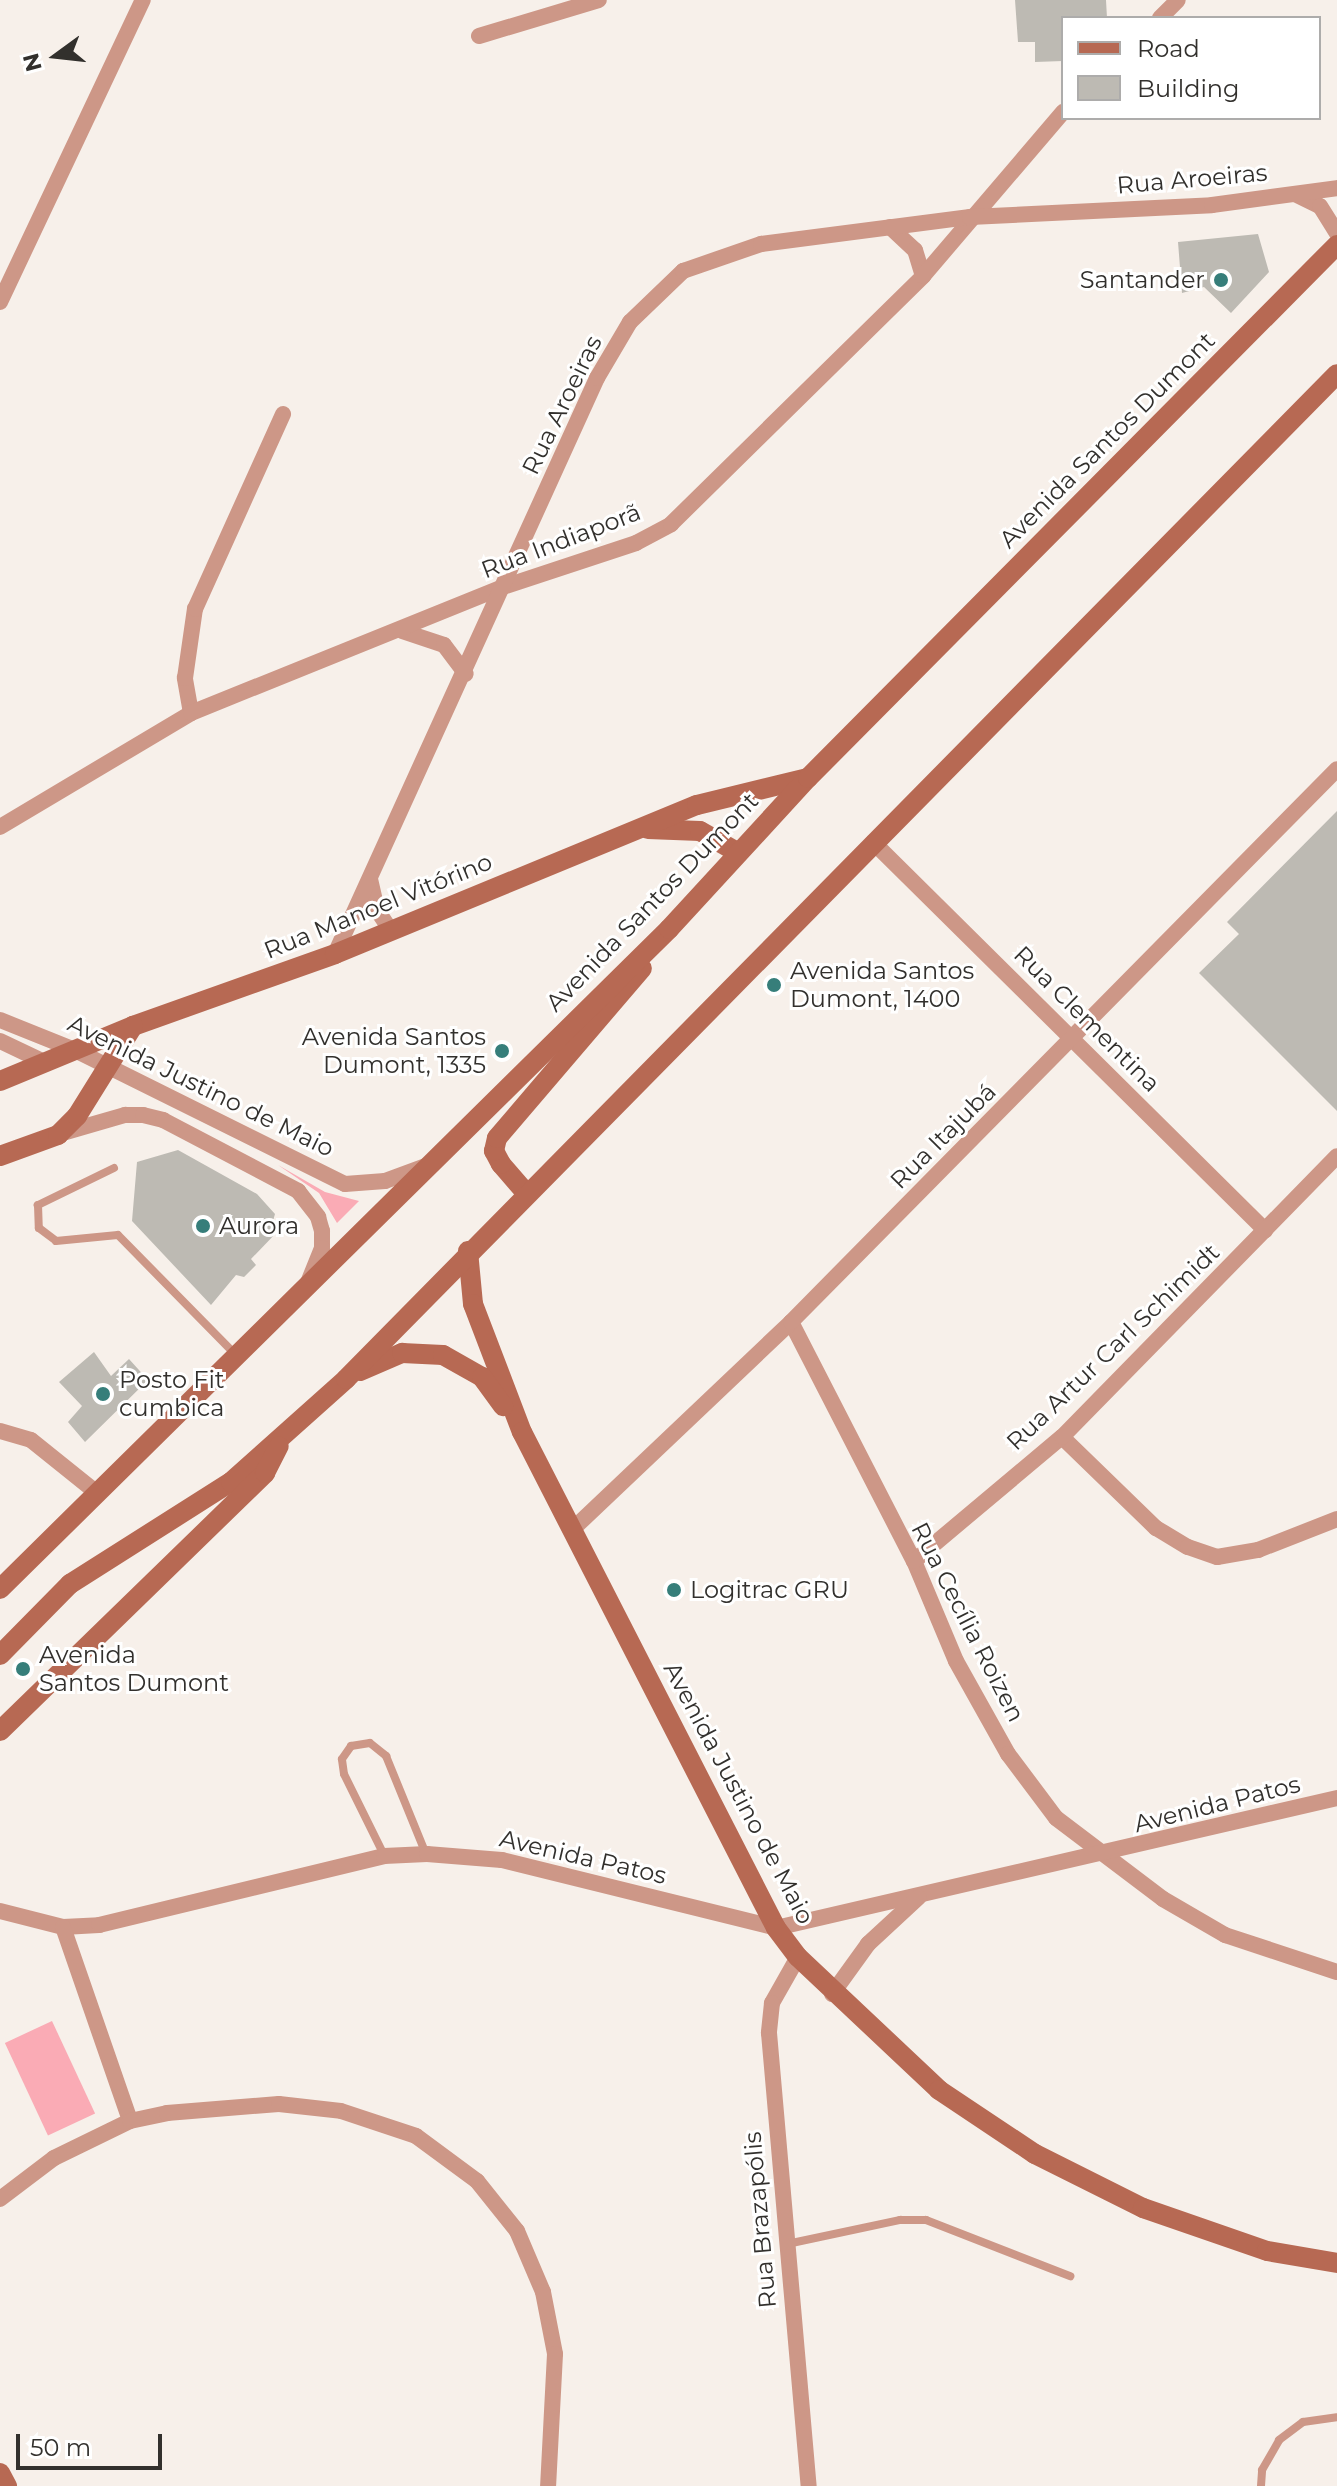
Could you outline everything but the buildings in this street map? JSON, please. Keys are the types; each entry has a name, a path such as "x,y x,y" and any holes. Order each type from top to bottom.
{"main road":[{"name":"Avenida Santos Dumont","path":"0,1589 669,929 808,778 1337,245"},
{"path":"0,1655 70,1584 195,1508 284,1436 346,1379 468,1251 1337,374"},
{"name":"Rua Manoel Vitórino","path":"0,1081 133,1026 335,954 697,805 808,778"},
{"name":"Rua Manoel Vitórino","path":"640,829 700,831 737,852"},
{"path":"527,1194 494,1151 497,1138 612,1009 669,929"},
{"path":"0,1156 58,1135 77,1116 133,1026"},
{"name":"Avenida Justino de Maio","path":"468,1251 473,1304 522,1432 574,1528 776,1928 798,1957 832,1994 939,2090 1035,2154 1143,2208 1267,2251 1337,2263"},
{"name":"Avenida Justino de Maio","path":"346,1379 402,1353 443,1355 482,1377 522,1432"},
{"path":"0,1731 265,1473 284,1436"},
{"path":"0,2473 7,2486"}],"street":[{"path":"0,302 143,0"},
{"path":"479,36 599,0"},
{"path":"1162,16 1178,0"},
{"name":"Rua Indiaporã","path":"0,827 191,713 402,631 503,587 636,543 671,524 923,276 970,217 1061,114"},
{"name":"Rua Aroeiras","path":"335,954 466,674 597,378 630,322 654,295 683,271 726,252 890,227 970,217 1212,205 1337,188"},
{"name":"Rua Aroeiras","path":"1296,194 1320,206 1337,233"},
{"path":"890,227 915,250 923,276"},
{"path":"191,713 185,678 195,609 283,414"},
{"path":"402,631 444,645 466,674"},
{"name":"Rua Itajubá","path":"574,1528 791,1322 1074,1039 1337,769"},
{"name":"Rua Clementina","path":"873,842 1265,1230"},
{"path":"370,879 377,910 391,931"},
{"name":"Avenida Justino de Maio","path":"0,1020 75,1050 345,1184 385,1181 427,1165"},
{"name":"Avenida Justino de Maio","path":"0,1041 44,1062"},
{"path":"58,1135 125,1115 143,1115 163,1120 298,1191 322,1231 322,1248 308,1282"},
{"name":"Rua Artur Carl Schimidt","path":"914,1561 1062,1437 1337,1156"},
{"name":"Rua Cecília Roizen","path":"791,1322 914,1561 956,1661 1008,1754 1056,1818 1101,1856 1225,1935 1337,1972"},
{"path":"0,1431 31,1440 96,1492"},
{"path":"1062,1437 1156,1528 1188,1547 1217,1557 1258,1550 1337,1519"},
{"name":"Avenida Patos","path":"0,1911 63,1927 149,1915 384,1856 427,1854 502,1860 776,1928 1101,1856 1337,1798"},
{"path":"832,1994 868,1944 920,1896"},
{"path":"63,1927 130,2121"},
{"name":"Rua Brazapólis","path":"798,1957 772,2003 769,2033 809,2486"},
{"path":"0,2199 54,2158 130,2121 219,2106 341,2111 416,2136 477,2181 517,2231 543,2292 555,2354 548,2486"}],"lane":[{"path":"114,1168 38,1205 39,1228 56,1241 118,1235 236,1354"},
{"path":"384,1856 344,1774 342,1759 351,1746 370,1743 386,1756 427,1854"},
{"path":"786,2244 900,2220 926,2220 1070,2276"},
{"path":"1261,2486 1262,2470 1279,2440 1303,2422 1337,2417"}],"shaded area":[{"path":"278,1165 325,1192 359,1201 337,1223 319,1193"},
{"path":"52,2021 95,2113 48,2135 5,2043"}],"place":[{"name":"Santander","path":"1221,280"},
{"name":"Avenida Santos Dumont, 1400","path":"774,985"},
{"name":"Avenida Santos Dumont, 1335","path":"502,1051"},
{"name":"Aurora","path":"203,1226"},
{"name":"Posto Fit cumbica","path":"103,1394"},
{"name":"Logitrac GRU","path":"674,1590"},
{"name":"Avenida Santos Dumont","path":"23,1669"}]}
